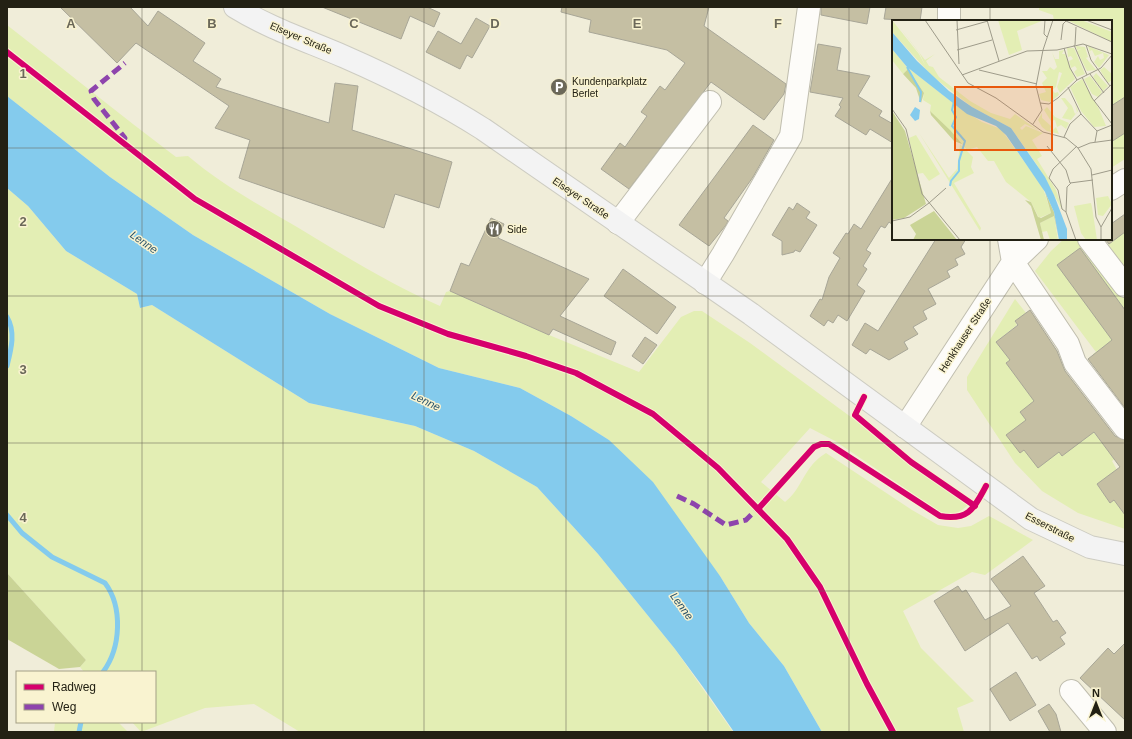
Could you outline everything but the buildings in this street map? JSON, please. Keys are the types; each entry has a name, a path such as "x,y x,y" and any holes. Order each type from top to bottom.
{"main road":[{"name":"Elseyer Straße","path":"235,7 254,18 344,57 445,105 483,129 705,283 905,427"},
{"name":"Esserstraße","path":"905,427 1031,519 1090,547 1125,554"}],"street":[{"path":"705,283 791,136 809,7"},
{"path":"949,7 949,20"},
{"path":"618,223 710,102"},
{"path":"1112,188 1125,180"},
{"path":"1009,240 1013,262 1068,344 1075,363 1125,428"},
{"name":"Henkhauser Straße","path":"905,427 1013,262 1036,240"},
{"path":"1090,240 1125,286"},
{"path":"1071,691 1105,732"}],"green space":[{"path":"1039,7 1125,7 1125,159 1112,167 1112,20 1054,20 1053,15 1039,10"},
{"path":"7,25 176,157 188,156 241,194 385,279 421,297 440,306 446,292 450,291 549,335 639,372 681,317 694,311 702,311 750,343 855,420 907,462 968,505 957,513 943,514 835,441 810,428 761,482 785,502 796,490 812,465 826,453 912,510 938,525 958,528 971,526 989,516 1033,540 985,575 972,572 903,611 921,648 974,701 957,708 964,732 822,732 784,666 749,623 720,576 609,440 571,416 520,388 439,368 330,314 193,235 110,177 7,96"},
{"path":"7,188 28,206 66,251 137,294 140,308 152,305 309,403 415,426 474,451 537,487 598,554 675,649 733,732 300,732 254,704 205,708 141,732 133,723 156,723 156,671 83,671 80,667 86,660 7,573"},
{"path":"1125,223 1125,279 1101,250 1124,232"},
{"path":"1063,240 1084,240 1125,293 1125,385 1120,389 1093,354 1096,352 1035,271 1051,251"},
{"path":"1015,299 1026,313 1015,321 1017,325 996,342 1010,360 1006,363 1060,389 1102,443 1113,435 1125,452 1112,461 1117,470 1097,484 1110,503 1114,500 1125,515 1125,529 1078,513 1042,491 1015,463 967,390 967,377"},
{"path":"7,573 86,660 80,667 59,669 7,639"},
{"path":"55,723 119,723 128,732 54,732"}],"water":[{"name":"Lenne","path":"7,96 110,177 193,235 330,314 439,368 520,388 571,416 609,440 653,482 720,576 749,623 784,666 822,732 734,732 675,649 598,554 537,487 474,451 415,426 309,403 152,305 140,308 137,294 66,251 28,206 7,188"}],"waterway":[{"path":"7,317 10,323 12,335 7,366"},
{"path":"7,515 22,533 52,557 105,583 115,604 118,628 113,651 104,671"},
{"path":"79,732 81,723"}],"marked path":[{"path":"123,141 125,138 94,99 91,91 125,63"},
{"path":"677,496 694,504 726,525 746,520 759,507"}],"cycle path":[{"path":"7,52 195,199 379,306 448,334 526,356 576,373 653,414 718,468 787,539 820,587 867,684 893,732"},
{"path":"864,397 855,415 911,462 975,506"},
{"path":"758,509 814,447 821,444 829,444 940,516 958,517 964,515 978,501 986,486"}],"place":[{"name":"Kundenparkplatz Berlet","path":"559,87"},
{"name":"Side","path":"494,229"}]}
